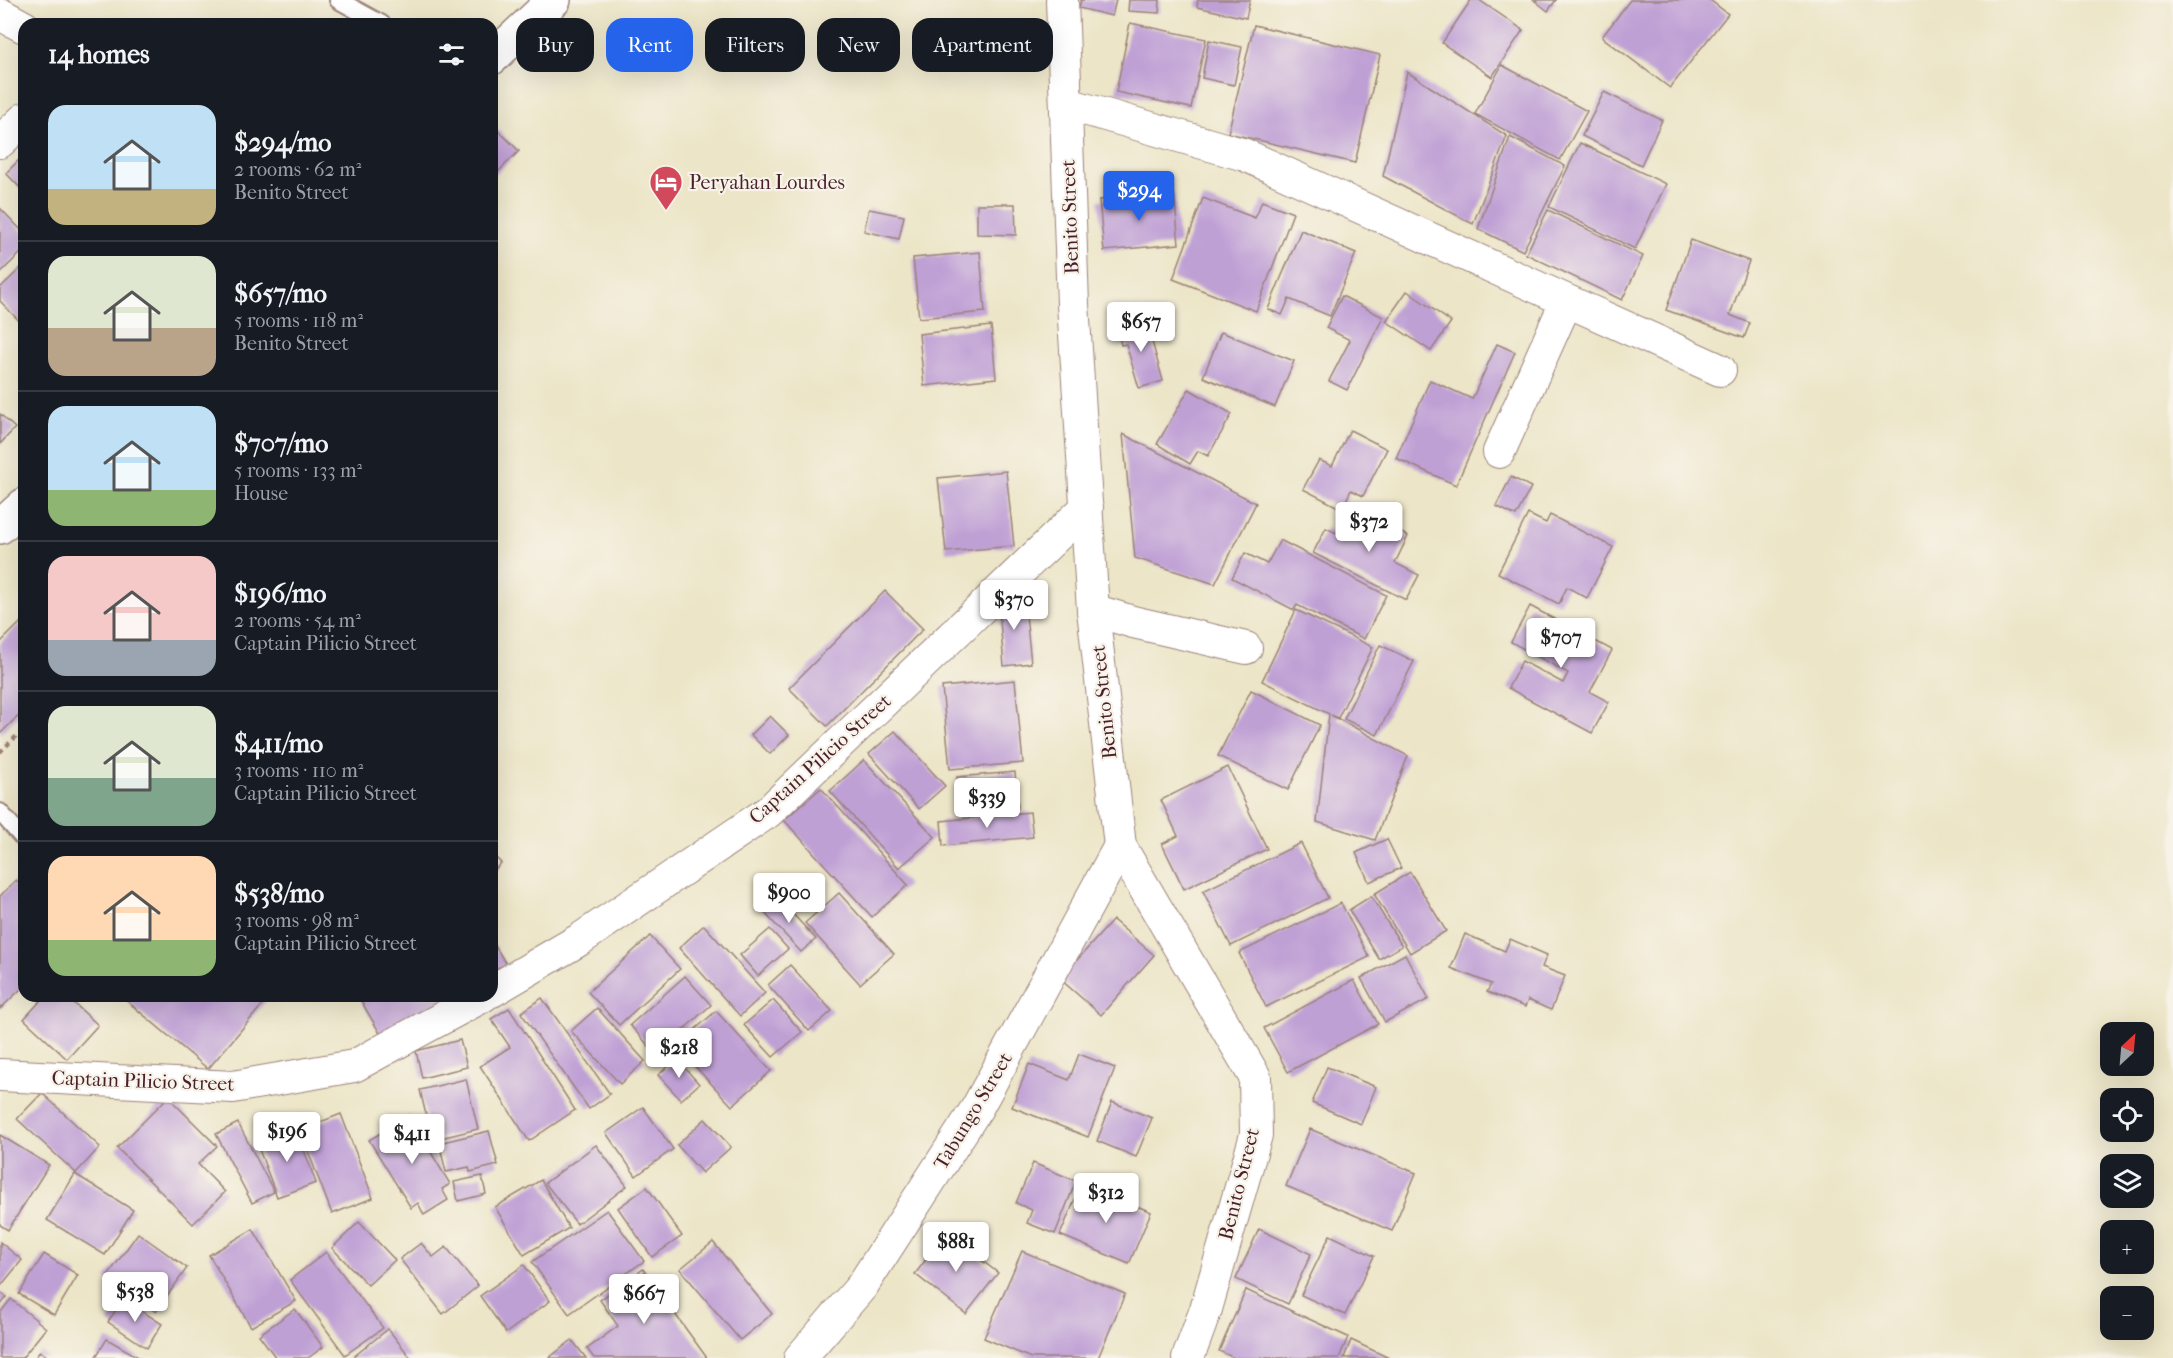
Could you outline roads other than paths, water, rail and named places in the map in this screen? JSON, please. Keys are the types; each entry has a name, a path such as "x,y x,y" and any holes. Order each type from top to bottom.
{"main road":[{"path":"498,52 554,0"},
{"path":"0,527 18,510"}],"street":[{"name":"Benito Street","path":"1062,0 1073,304 1093,610 1120,846 1255,1077 1256,1135 1206,1309 1188,1358"},
{"path":"0,14 18,24"},
{"path":"1067,104 1245,155 1719,370"},
{"path":"0,142 18,125"},
{"path":"1499,452 1566,302"},
{"name":"Captain Pilicio Street","path":"498,987 579,940 768,812 1087,507"},
{"path":"1093,610 1133,622 1246,648"},
{"name":"Tabungo Street","path":"800,1358 862,1286 978,1108 1120,846"},
{"name":"Captain Pilicio Street","path":"0,1075 233,1087 354,1066 472,1002"}],"lane":[{"path":"338,0 371,18"},
{"path":"0,812 18,832"}],"place":[{"name":"Peryahan Lourdes","path":"666,211"}]}
